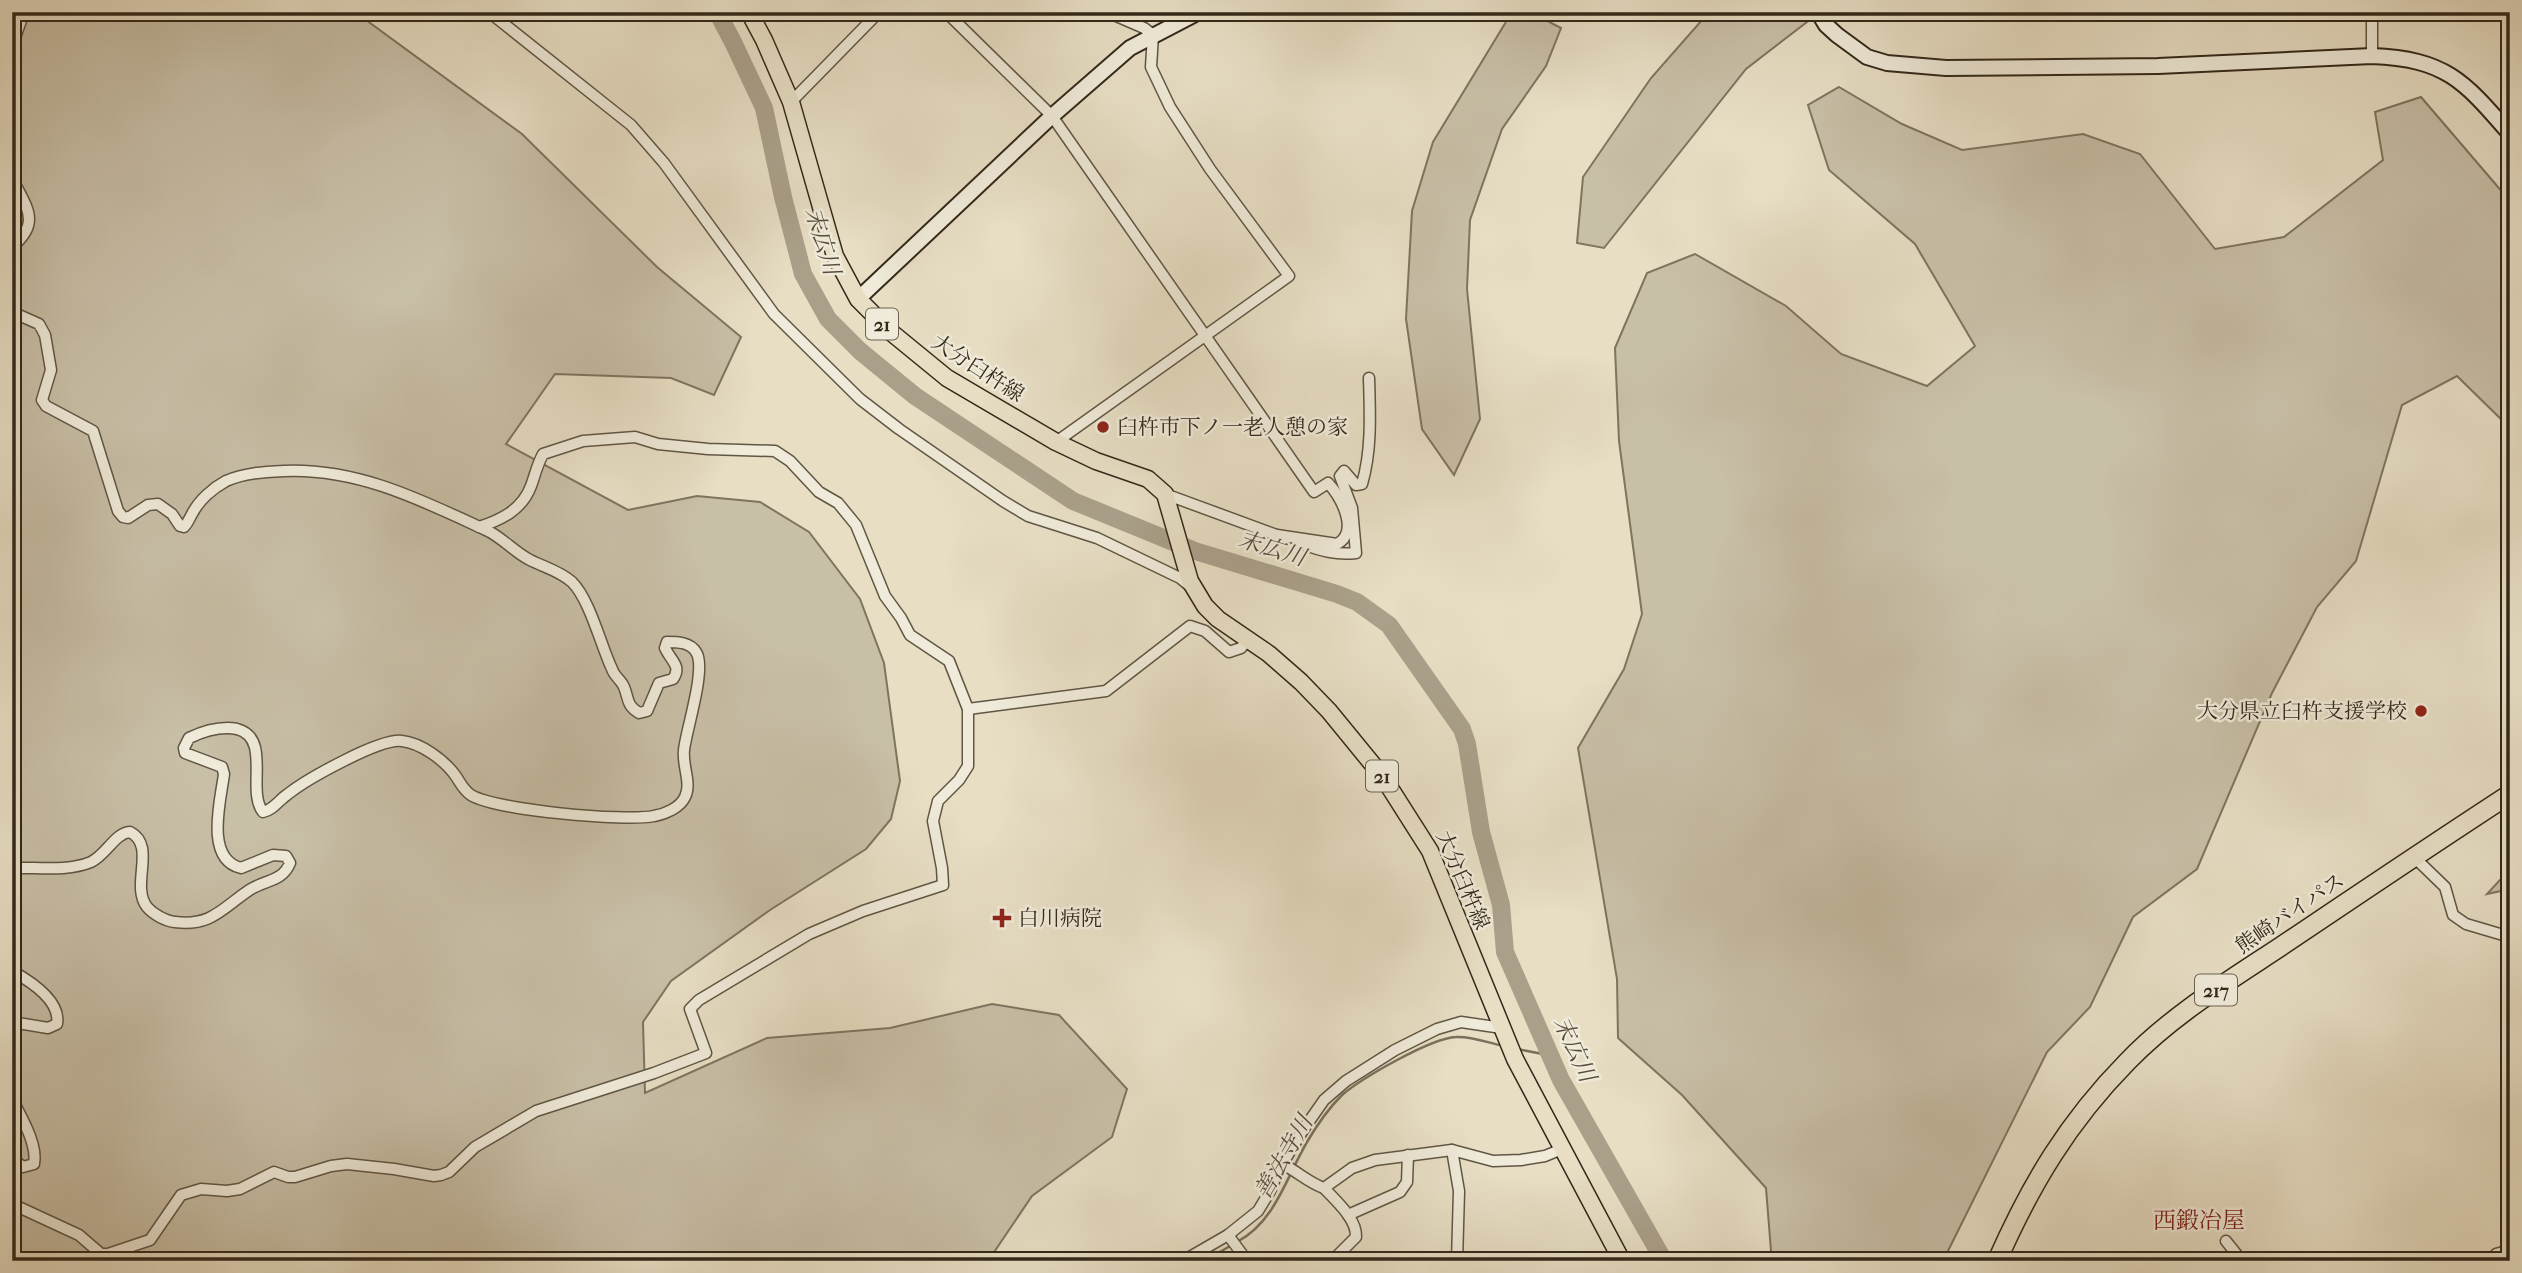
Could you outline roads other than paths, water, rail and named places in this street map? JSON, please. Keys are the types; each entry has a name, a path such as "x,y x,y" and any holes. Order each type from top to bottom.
{"highway":[{"name":"熊崎バイパス","path":"1997,1261 2018,1212 2048,1158 2090,1102 2128,1060 2186,1010 2510,793"}],"main road":[{"name":"大分臼杵線","path":"749,12 790,102 835,256 858,299 892,333 947,378 1056,442 1096,461 1148,479 1167,499"},
{"name":"21","path":"1167,499 1190,580"},
{"name":"大分臼杵線","path":"1190,580 1212,614 1269,654 1329,711 1383,777 1413,820 1430,850 1515,1059 1622,1261"}],"street":[{"path":"12,46 24,12"},
{"path":"489,12 608,104 631,125 664,163 774,314 860,398 943,460 1028,516 1097,538 1180,579 1190,580"},
{"path":"790,102 879,12"},
{"path":"946,12 1052,116 1314,492 1328,483 1348,521 1344,538 1337,544 1277,535"},
{"path":"1107,12 1144,28 1153,35"},
{"path":"858,299 1052,116 1129,48 1199,12"},
{"path":"1818,12 1837,36 1867,57 1887,63 1946,68 2158,66 2372,56 2403,57 2443,69 2474,92 2510,134"},
{"path":"2372,12 2372,56"},
{"path":"1056,442 1289,276 1198,153 1170,107 1151,67 1153,35"},
{"path":"12,178 31,218 28,229 12,247"},
{"path":"12,312 34,321 42,328 51,370 42,400 46,406 93,431 118,511 123,517 128,518 148,505 158,504 184,527 202,499 224,482 267,472 304,470 331,473 389,487 488,530 529,560 550,568 573,583 582,595 612,670 624,687 628,704 639,713 647,711 659,683 673,679 677,673 677,667 665,648 667,642 687,644 696,651 699,661 698,680 683,752 688,789 683,802 674,809 655,816 630,818 525,809 480,799 467,792 450,769 426,750 412,743 394,741 374,747 310,779 270,810 263,812 258,803 256,756 252,741 243,732 225,728 189,738 185,752 216,762 222,767 224,774 217,831 224,856 236,867 273,855 286,856 290,863 279,877 251,890 234,904 205,921 195,923 169,921 145,904 141,881 142,846 139,838 130,832 121,834 93,861 37,869 12,868"},
{"path":"1167,499 1324,552 1356,552 1352,508 1340,475 1344,471 1356,485 1362,484 1366,473 1369,378"},
{"path":"12,1204 79,1236 101,1254 108,1254 150,1240 181,1195 201,1189 240,1189 274,1172 295,1177 347,1164 441,1175 449,1172 480,1144 536,1111 654,1073 706,1053 690,1009 699,1000 809,934 863,911 943,885 933,821 938,801 959,780 968,766 968,709 949,661 910,635 885,596 856,525 838,503 819,492 790,461 775,451 659,444 635,436 583,441 543,454 531,488 517,507 500,520 478,527"},
{"path":"968,709 1106,691 1190,626 1205,631 1229,652 1241,648 1248,639"},
{"path":"2414,857 2445,887 2453,915 2466,924 2510,937"},
{"path":"12,971 35,987 55,1006 58,1015 57,1024 48,1028 12,1022"},
{"path":"1182,1261 1229,1236 1258,1211 1327,1097 1354,1075 1395,1050 1455,1023 1471,1023 1503,1031"},
{"path":"12,1100 35,1158 34,1164 23,1167 12,1158"},
{"path":"1324,1188 1360,1164 1408,1155 1452,1150 1493,1161 1521,1160 1545,1156 1562,1149"},
{"path":"1452,1150 1459,1191 1457,1261"},
{"path":"1348,1215 1399,1192 1407,1182 1408,1155"},
{"path":"1284,1165 1324,1188 1348,1215 1357,1233 1356,1237 1332,1261"},
{"path":"1229,1236 1240,1256"},
{"path":"2225,1241 2242,1261"},
{"path":"2496,1254 2510,1250"}],"waterway":[{"name":"末広川","path":"717,12 764,108 803,274 828,319 860,351 915,396 1073,501 1195,551 1337,594 1357,602 1389,625 1462,729 1467,744 1481,832 1501,905 1505,952 1561,1080 1664,1261"},
{"name":"善法寺川","path":"1237,1242 1261,1223 1270,1211 1315,1129 1342,1095 1380,1069 1445,1039 1468,1038 1504,1046"},
{"name":"善法寺川","path":"1517,1049 1548,1055"},
{"name":"善法寺川","path":"1204,1261 1232,1245"}],"place":[{"name":"臼杵市下ノ一老人憩の家","path":"1103,427"},
{"name":"大分県立臼杵支援学校","path":"2421,711"},
{"name":"白川病院","path":"1002,918"}],"district":[{"name":"西鍛冶屋","path":"2199,1220"}]}
